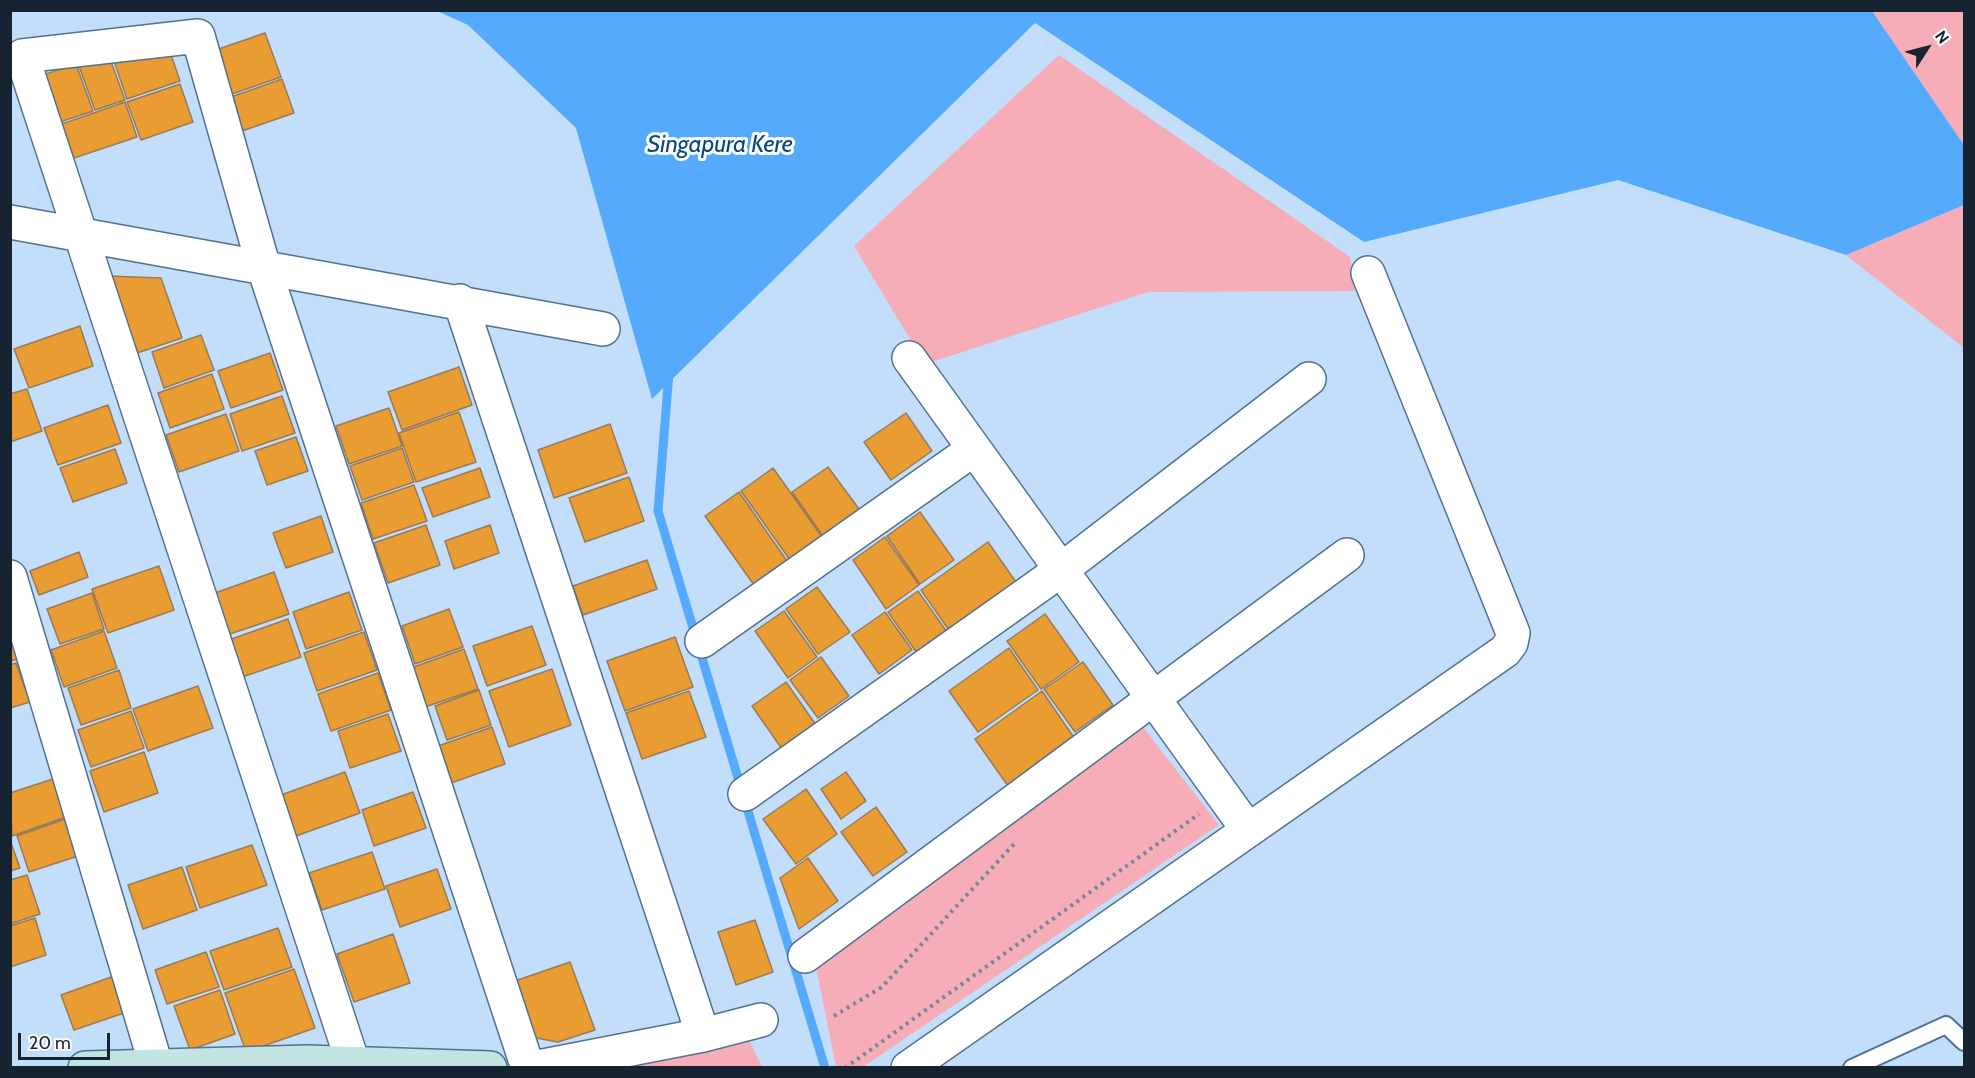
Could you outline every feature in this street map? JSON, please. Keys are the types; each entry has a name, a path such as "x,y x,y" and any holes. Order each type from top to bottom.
{"street":[{"path":"353,1063 22,56 198,36 264,268 528,1068"},
{"path":"10,222 460,301 603,329"},
{"path":"908,1068 1505,651 1511,643 1513,633 1368,273"},
{"path":"460,301 703,1035"},
{"path":"909,358 1248,830"},
{"path":"745,794 1061,570 1310,379"},
{"path":"702,641 974,449"},
{"path":"805,956 1347,555"},
{"path":"10,577 156,1065"},
{"path":"533,1068 703,1035 761,1020"},
{"path":"85,1068 353,1063 490,1068"}],"lane":[{"path":"1852,1068 1946,1025 1965,1042"}],"path":[{"path":"845,1068 1199,814 1192,806"},
{"path":"834,1016 882,987 1022,835"}],"shaded area":[{"path":"1872,11 1964,11 1964,145"},
{"path":"1059,55 1350,257 1355,291 1148,292 925,364 854,246"},
{"path":"1964,205 1964,348 1846,255"},
{"path":"1139,722 1219,825 863,1067 836,1067 816,967"},
{"path":"746,1034 762,1067 613,1068"}],"water":[{"name":"Singapura Kere","path":"437,11 1872,11 1964,145 1964,205 1846,255 1618,180 1364,242 1035,23 652,399 576,128 468,25"}],"building":[{"path":"265,33 281,77 226,96 210,52"},
{"path":"167,43 180,81 127,99 114,61"},
{"path":"109,56 125,100 95,110 79,66"},
{"path":"76,64 93,111 60,122 43,75"},
{"path":"282,79 294,113 239,132 228,98"},
{"path":"180,84 193,122 141,140 127,102"},
{"path":"125,102 137,137 74,158 62,124"},
{"path":"107,276 161,278 182,338 134,354"},
{"path":"80,326 93,366 29,388 14,349"},
{"path":"201,335 214,370 164,388 152,352"},
{"path":"270,353 283,390 231,408 218,371"},
{"path":"459,367 472,405 402,430 388,392"},
{"path":"212,374 224,409 170,428 158,393"},
{"path":"27,389 42,431 10,442 10,394"},
{"path":"282,396 295,433 242,451 230,414"},
{"path":"108,405 121,443 58,465 44,428"},
{"path":"389,408 402,446 349,464 336,426"},
{"path":"459,412 476,462 416,482 399,433"},
{"path":"906,413 932,451 891,480 864,442"},
{"path":"226,414 239,451 179,472 166,435"},
{"path":"610,424 627,473 554,498 538,450"},
{"path":"296,437 308,471 267,485 255,451"},
{"path":"402,448 414,482 362,500 350,466"},
{"path":"115,449 127,483 73,502 60,468"},
{"path":"828,467 862,513 825,539 792,492"},
{"path":"480,468 490,497 433,517 422,488"},
{"path":"773,468 822,537 790,560 741,491"},
{"path":"629,477 644,521 585,542 569,498"},
{"path":"414,485 427,521 373,539 361,503"},
{"path":"739,492 787,561 754,585 705,516"},
{"path":"920,512 954,560 920,584 887,536"},
{"path":"321,516 333,552 286,568 273,533"},
{"path":"426,525 440,565 388,583 374,543"},
{"path":"490,525 499,553 454,569 445,541"},
{"path":"885,537 919,585 886,609 853,560"},
{"path":"988,542 1018,585 951,633 921,590"},
{"path":"79,552 88,577 39,595 30,571"},
{"path":"647,560 657,589 583,615 573,586"},
{"path":"159,566 174,610 108,633 92,589"},
{"path":"274,572 289,614 227,635 212,594"},
{"path":"817,587 850,632 818,654 786,609"},
{"path":"918,591 947,632 917,653 888,612"},
{"path":"349,592 362,630 306,649 293,612"},
{"path":"92,593 104,629 60,644 47,609"},
{"path":"449,609 463,647 415,664 402,626"},
{"path":"784,611 817,657 788,678 755,631"},
{"path":"885,612 912,650 879,674 852,635"},
{"path":"1045,614 1079,662 1041,689 1007,641"},
{"path":"288,619 301,657 239,678 226,641"},
{"path":"532,626 546,665 487,686 473,646"},
{"path":"104,631 117,668 64,687 51,650"},
{"path":"364,632 377,670 317,691 304,653"},
{"path":"10,637 18,659 10,661"},
{"path":"675,637 693,687 625,711 607,661"},
{"path":"1009,648 1038,690 978,732 949,691"},
{"path":"464,649 478,689 425,707 411,668"},
{"path":"821,657 849,696 818,718 790,680"},
{"path":"1083,662 1113,705 1075,732 1044,689"},
{"path":"16,663 30,702 10,708 10,665"},
{"path":"552,669 571,725 509,747 489,691"},
{"path":"119,670 131,708 81,725 68,688"},
{"path":"378,673 391,710 331,731 318,694"},
{"path":"786,682 816,725 782,749 752,706"},
{"path":"198,686 213,728 148,751 133,709"},
{"path":"479,690 491,725 447,740 435,706"},
{"path":"689,691 706,737 642,759 626,713"},
{"path":"1042,691 1075,739 1008,786 975,739"},
{"path":"131,711 144,748 91,767 78,730"},
{"path":"388,714 401,751 350,768 338,731"},
{"path":"492,727 505,764 451,783 438,746"},
{"path":"144,752 158,793 104,812 90,771"},
{"path":"345,772 360,813 296,836 281,795"},
{"path":"846,772 866,801 841,819 821,789"},
{"path":"53,779 66,817 12,836 10,793"},
{"path":"806,789 837,834 796,864 763,819"},
{"path":"413,792 426,828 374,846 362,810"},
{"path":"876,807 907,852 873,876 841,832"},
{"path":"68,818 81,855 29,872 17,836"},
{"path":"10,840 20,868 10,871"},
{"path":"252,845 267,885 200,908 186,867"},
{"path":"372,852 385,889 322,910 309,873"},
{"path":"808,858 838,901 799,929 780,878"},
{"path":"182,867 197,910 143,929 128,885"},
{"path":"437,869 451,909 400,927 386,886"},
{"path":"27,875 40,914 10,924 10,880"},
{"path":"35,918 46,955 10,967 10,926"},
{"path":"755,920 773,972 736,985 718,932"},
{"path":"278,928 292,967 224,990 210,951"},
{"path":"393,934 410,983 354,1002 337,954"},
{"path":"206,952 219,987 167,1004 155,970"},
{"path":"570,962 595,1030 558,1042 531,1037 512,982"},
{"path":"294,969 315,1028 246,1052 225,993"},
{"path":"114,976 127,1012 74,1030 61,995"},
{"path":"220,990 235,1034 190,1050 174,1006"}],"waterway":[{"path":"669,372 658,511 825,1068"}]}
